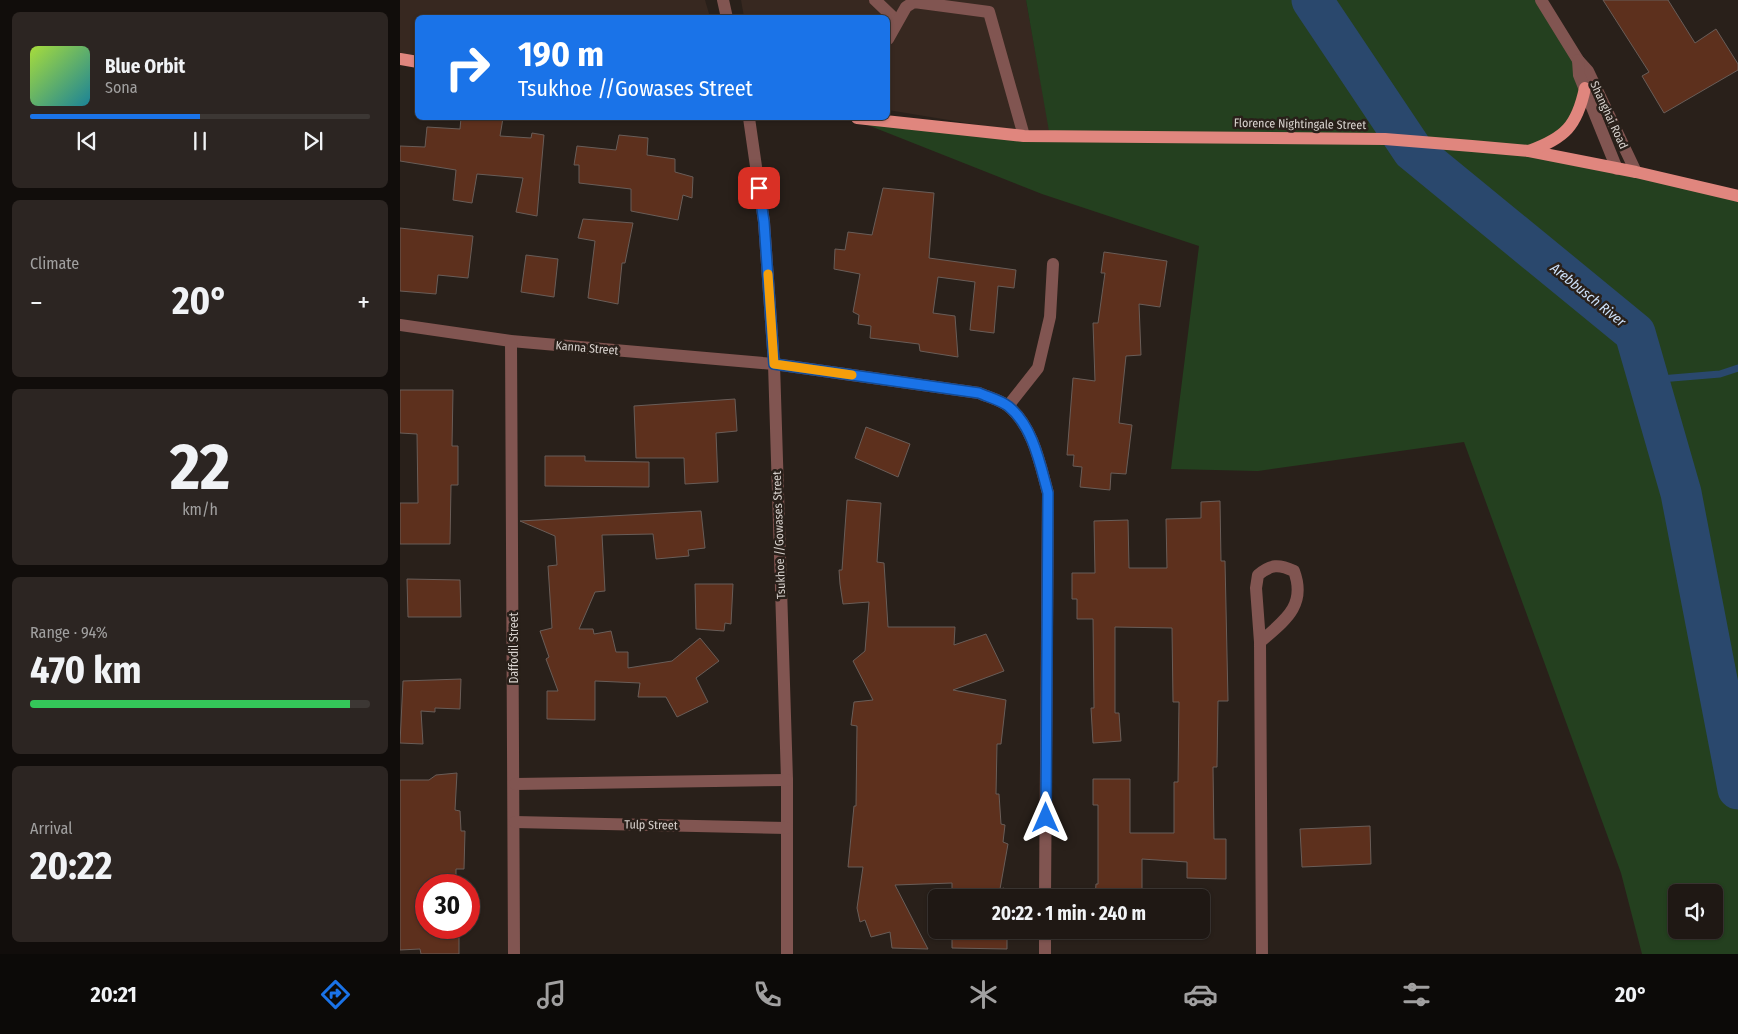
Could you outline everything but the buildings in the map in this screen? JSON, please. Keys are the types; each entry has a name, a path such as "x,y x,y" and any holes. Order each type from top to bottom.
{"main road":[{"path":"400,60 415,62"},
{"path":"1529,152 1551,143 1566,132 1581,105 1585,88"},
{"name":"Florence Nightingale Street","path":"876,120 1024,136 1386,139 1472,146 1529,152 1636,172 1738,196"}],"street":[{"path":"724,0 726,15"},
{"path":"875,0 897,21"},
{"name":"Shanghai Road","path":"1541,0 1578,60 1588,71 1636,172"},
{"path":"890,35 906,7 918,1 989,6 1024,136"},
{"name":"Shanghai Road","path":"1578,60 1579,75 1617,169"},
{"name":"Tsukhoe //Gowases Street","path":"749,120 764,222 774,364 787,780 787,954"},
{"path":"1045,889 1048,493 1037,452 1023,425 1008,406 1038,368 1050,317 1053,264"},
{"name":"Kanna Street","path":"400,325 511,342 774,364 979,393 1008,406"},
{"name":"Daffodil Street","path":"511,342 515,784 514,954"},
{"path":"1260,642 1292,610 1298,595 1298,583 1294,571 1281,565 1268,566 1258,575 1256,588 1260,642 1262,954"},
{"path":"515,784 787,780"},
{"name":"Tulp Street","path":"515,822 787,828"},
{"path":"1045,939 1045,954"}],"shaded area":[{"path":"400,0 705,0 709,15 415,15 415,55 400,54"},
{"path":"741,0 1026,0 1051,137 890,110 890,15 744,15"}],"green space":[{"path":"1026,0 1540,0 1578,60 1585,88 1574,121 1530,151 1738,196 1738,954 1642,954 1621,873 1464,442 1258,471 1171,469 1199,246 1042,194 855,120 1050,137"}],"waterway":[{"name":"Arebbusch River","path":"1312,0 1413,151 1635,333 1681,493 1738,789"},
{"path":"1648,380 1720,374 1738,368"}],"slow traffic":[{"path":"768,274 774,364 852,375"}],"route":[{"path":"759,188 764,222 774,364 979,393 1008,406 1023,425 1037,452 1048,493 1046,818"}]}
